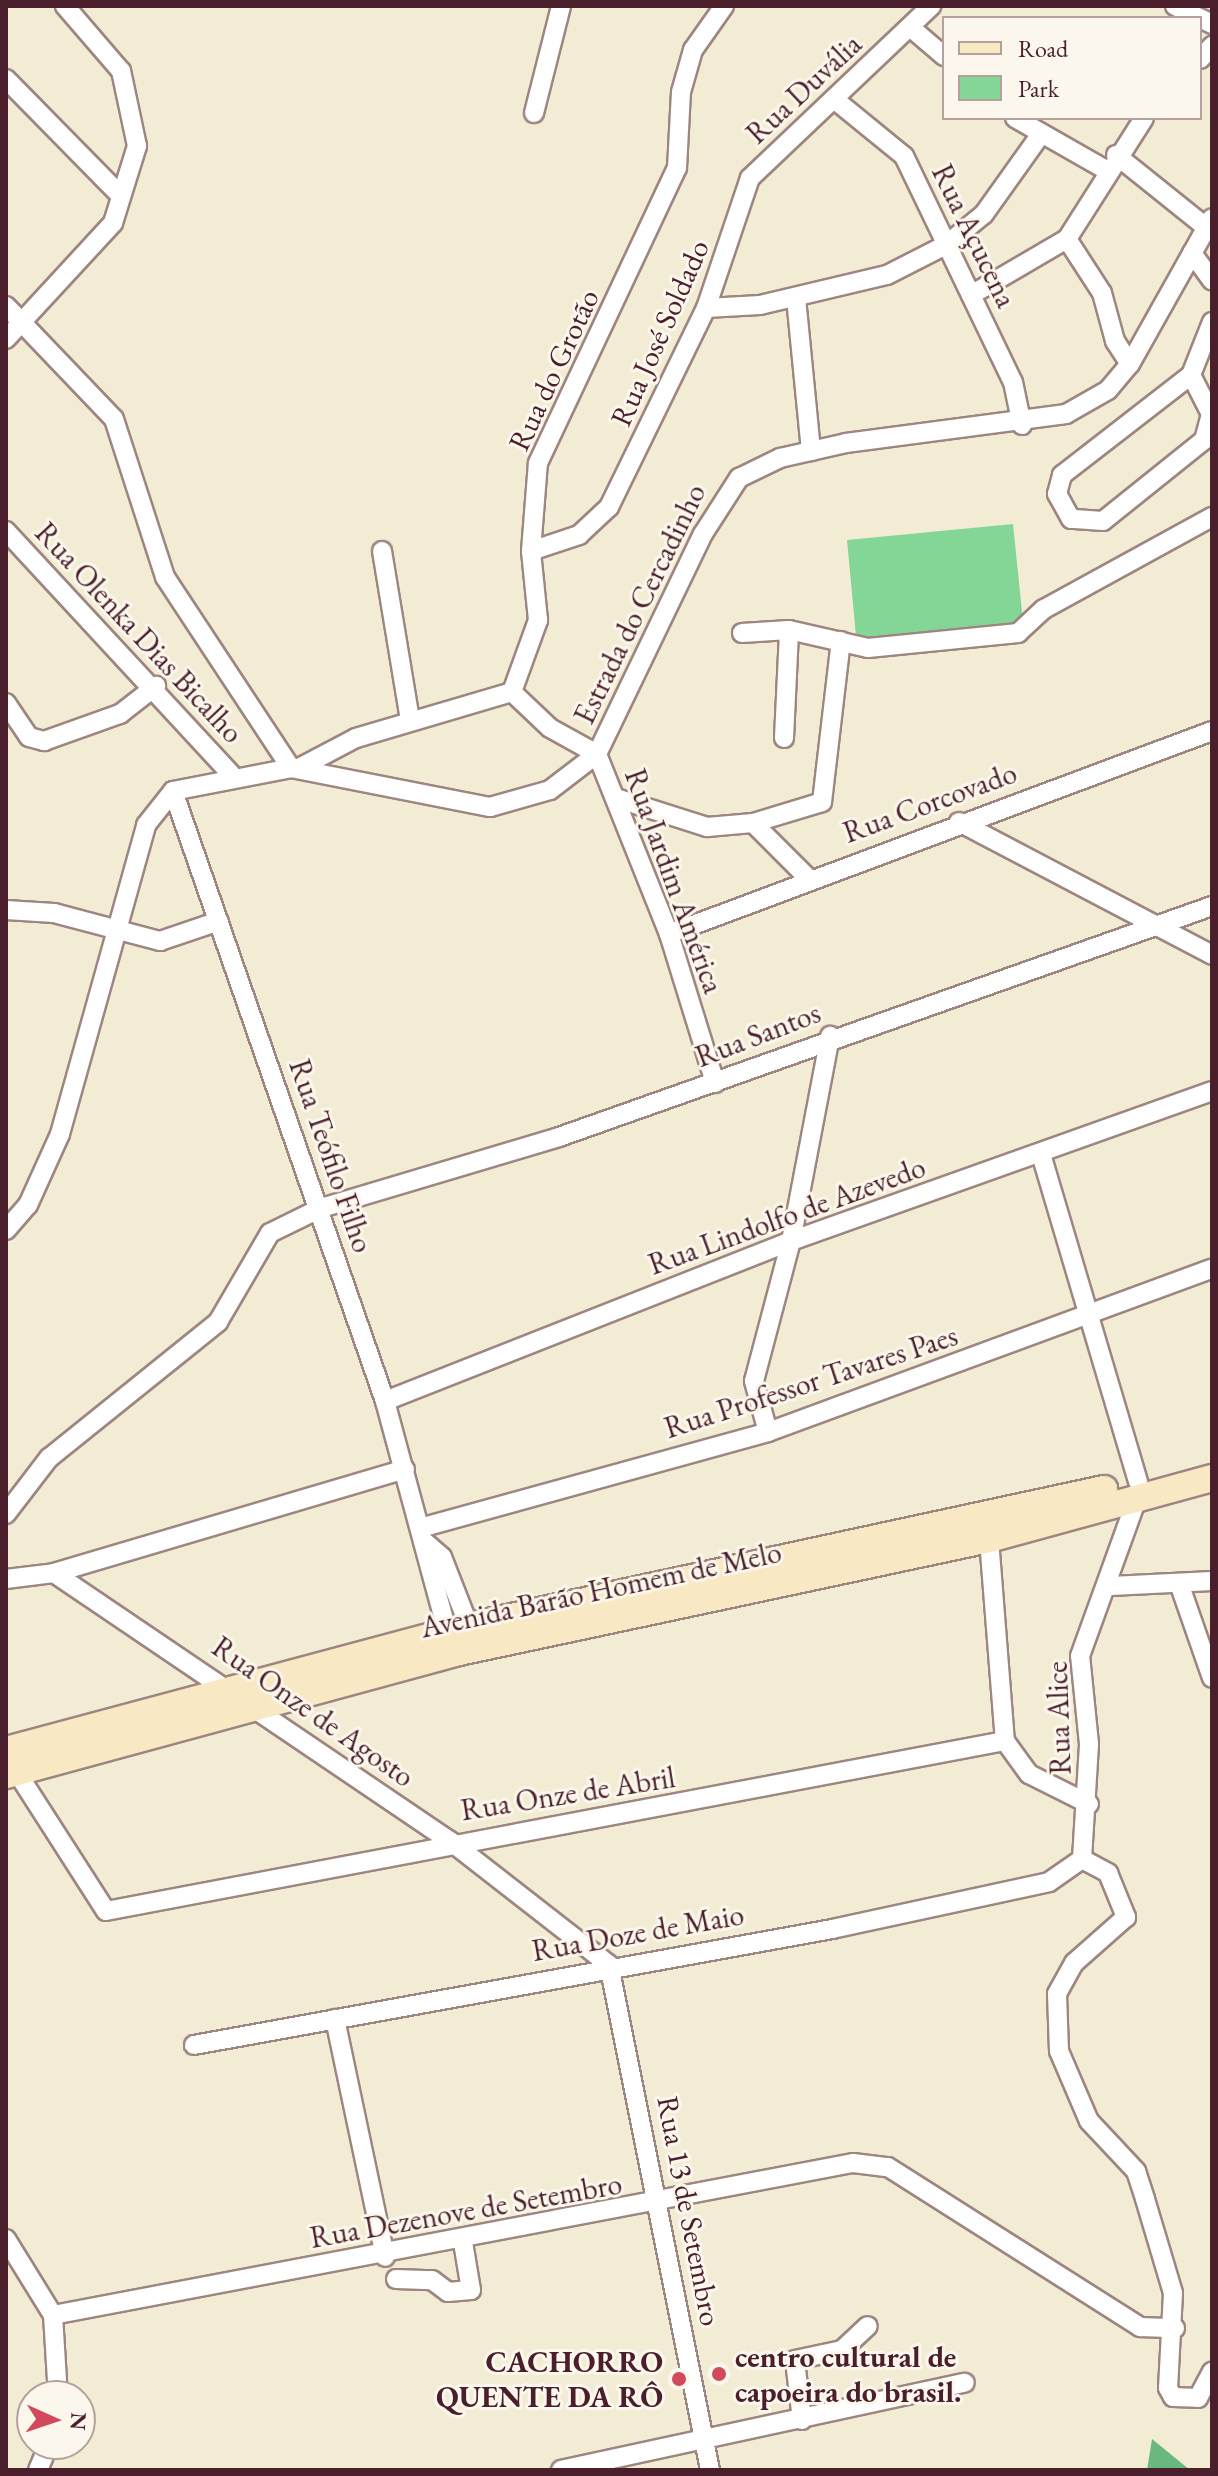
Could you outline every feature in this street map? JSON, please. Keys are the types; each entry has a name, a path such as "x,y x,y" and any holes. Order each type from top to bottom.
{"main road":[{"name":"Avenida Barão Homem de Melo","path":"9,1765 485,1647 989,1539 1076,1514 1212,1459"},
{"name":"Avenida Barão Homem de Melo","path":"9,1765 14,1754 31,1741 456,1629 1138,1489 1212,1478"}],"street":[{"path":"6,339 113,223 117,192 137,146 121,71 65,6"},
{"path":"534,113 561,6"},
{"name":"Rua do Grotão","path":"512,692 538,620 531,551 538,463 677,168 685,78 693,50 724,6"},
{"name":"Rua Duvália","path":"750,178 931,6"},
{"path":"910,27 942,54"},
{"path":"6,79 117,192"},
{"name":"Rua Açucena","path":"834,99 904,156 1013,382 1022,425"},
{"path":"1018,120 1039,137 1112,163 1209,223"},
{"path":"971,295 1067,239 1112,163 1143,120"},
{"path":"706,308 796,298 887,275 946,245 984,214 1039,137"},
{"name":"Rua José Soldado","path":"531,551 579,535 609,507 706,308 750,178"},
{"name":"Estrada do Cercadinho","path":"173,791 231,774 295,768 490,807 550,790 597,754 726,489 780,458 811,451 1022,425 1066,414 1108,390 1130,364 1209,223"},
{"path":"1067,239 1102,293 1115,341 1130,364"},
{"path":"1192,253 1212,281"},
{"path":"796,298 811,451"},
{"path":"6,306 114,419 165,577 295,768 410,720 512,692"},
{"path":"1191,375 1211,414 1204,440 1103,521 1071,519 1057,494 1062,475 1191,375 1212,322"},
{"path":"742,633 789,630 868,648 1024,631 1044,609 1212,517"},
{"name":"Rua Olenka Dias Bicalho","path":"6,531 156,686 231,774"},
{"path":"382,551 410,720"},
{"path":"784,738 789,630"},
{"path":"616,798 707,827 753,823 822,802 841,641"},
{"path":"6,703 29,737 44,741 120,714 156,686"},
{"name":"Rua Jardim América","path":"512,692 550,728 597,754 669,934 715,1083"},
{"name":"Rua Corcovado","path":"669,934 808,878 1212,731"},
{"path":"6,1230 28,1205 60,1134 146,825 173,791"},
{"name":"Rua Teófilo Filho","path":"173,791 321,1208 385,1401 423,1535 442,1557 456,1629"},
{"path":"959,822 1212,955"},
{"path":"753,823 808,878"},
{"name":"Rua Santos","path":"6,1514 49,1458 218,1322 270,1233 321,1208 715,1083 830,1036 1212,906"},
{"path":"6,910 115,928 160,941 219,921"},
{"path":"768,1432 754,1381 791,1241 830,1036"},
{"name":"Rua Lindolfo de Azevedo","path":"385,1401 791,1241 1212,1091"},
{"path":"1041,1154 1094,1315 1138,1489"},
{"name":"Rua Professor Tavares Paes","path":"423,1535 768,1432 1094,1315 1212,1269"},
{"path":"6,1579 54,1573 405,1469"},
{"name":"Rua Alice","path":"1082,1859 1089,1804 1080,1656 1111,1586 1138,1489"},
{"path":"989,1539 1005,1741 1029,1774 1089,1804"},
{"name":"Rua Onze de Agosto","path":"54,1573 229,1687 450,1841 609,1965"},
{"path":"1111,1586 1180,1586 1212,1581"},
{"path":"1180,1586 1212,1678"},
{"path":"456,1629 485,1647"},
{"name":"Rua Onze de Abril","path":"9,1765 106,1911 450,1841 1005,1741"},
{"path":"1082,1859 1108,1873 1126,1917 1074,1963 1057,1994 1059,2051 1089,2121 1136,2171 1173,2293 1173,2397 1198,2398 1212,2372"},
{"name":"Rua Doze de Maio","path":"194,2045 609,1965 832,1929 1049,1882 1082,1859"},
{"name":"Rua 13 de Setembro","path":"609,1965 662,2204 710,2470"},
{"path":"335,2019 385,2257"},
{"name":"Rua Dezenove de Setembro","path":"53,2315 385,2257 662,2204 853,2163 888,2167 1140,2327 1175,2328"},
{"path":"6,2239 53,2315 57,2380"},
{"path":"396,2279 432,2280 448,2292 471,2290 463,2242"},
{"path":"802,2420 795,2360 842,2350 868,2326"},
{"path":"561,2470 965,2383"}],"green space":[{"path":"1013,524 1024,631 857,647 847,540"},
{"path":"1152,2439 1190,2470 1147,2470"}],"place":[{"name":"centro cultural de capoeira do brasil.","path":"719,2374"},
{"name":"CACHORRO QUENTE DA RÔ","path":"679,2379"}]}
